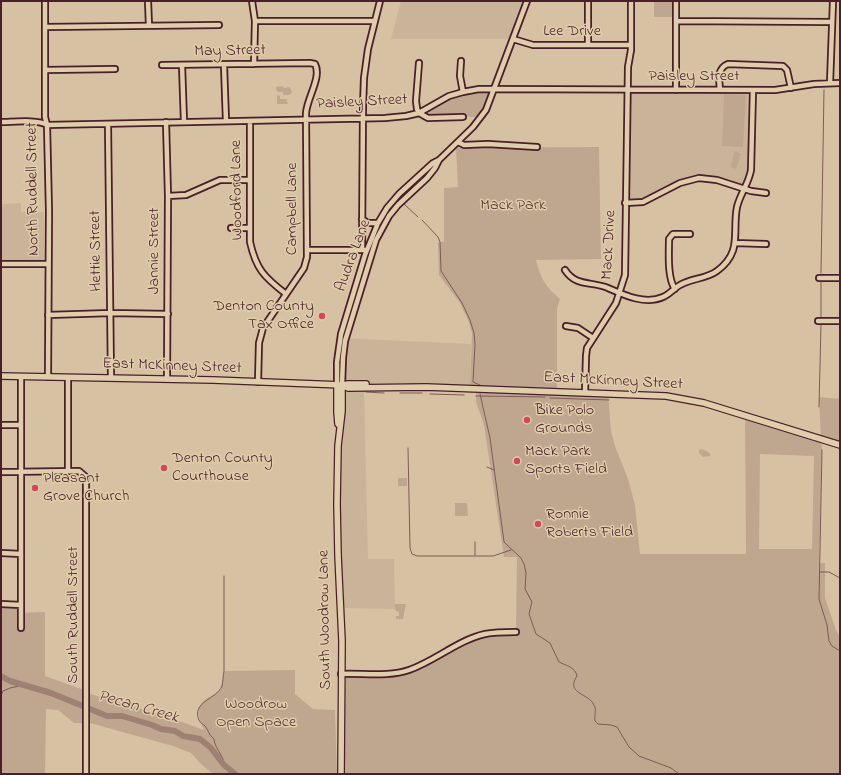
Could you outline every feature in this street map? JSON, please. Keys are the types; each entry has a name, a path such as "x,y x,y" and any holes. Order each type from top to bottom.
{"main road":[{"name":"East McKinney Street","path":"1,376 381,384 652,395 686,398 840,445"},
{"name":"South Woodrow Lane","path":"339,384 337,412 339,430 338,555 342,642 342,774"}],"street":[{"name":"North Ruddell Street","path":"45,1 45,118 47,125 49,211 48,377"},
{"path":"148,1 149,26"},
{"path":"252,1 255,21 254,64"},
{"path":"307,250 367,251 362,219 365,71 368,49 380,1"},
{"name":"Audra Lane","path":"339,384 338,345 349,317 367,251 378,223 395,199 433,163 439,160 482,117 495,89 527,1"},
{"path":"588,1 588,45"},
{"name":"Mack Drive","path":"585,393 586,352 593,338 613,310 620,293 626,265 625,203 628,65 631,45 631,1"},
{"path":"676,1 676,90"},
{"path":"830,83 833,1"},
{"path":"255,21 375,21"},
{"path":"676,21 832,22"},
{"path":"45,27 219,25"},
{"name":"Lee Drive","path":"513,39 533,45 631,45"},
{"path":"461,61 460,76 463,92"},
{"name":"May Street","path":"162,65 298,63"},
{"name":"Campbell Lane","path":"258,382 260,335 267,320 304,268 307,257 306,107 317,71 314,64 298,63"},
{"path":"419,64 416,101 419,113 428,118 463,117"},
{"path":"720,90 720,71 722,67 728,64 783,66 787,70 791,88"},
{"path":"182,65 184,122"},
{"path":"224,65 226,121"},
{"path":"45,70 115,69"},
{"name":"Paisley Street","path":"1,122 36,122 47,125 363,118 401,116 419,113 449,96 479,89 779,90 811,84 840,83"},
{"path":"565,270 570,277 576,281 600,285 636,298 654,299 665,296 684,283 706,276 719,269 729,258 735,243 737,209 750,177 752,163 753,90"},
{"name":"Woodford Lane","path":"250,121 250,242 254,257 262,272 286,294"},
{"name":"Jannie Street","path":"166,122 168,196 167,380"},
{"name":"Hettie Street","path":"108,124 111,378"},
{"path":"458,142 464,145 488,144 537,147"},
{"name":"Audra Lane","path":"367,251 389,216 415,188 427,178 439,160"},
{"path":"625,203 643,202 680,183 695,179 708,178 745,189 766,193"},
{"path":"168,196 186,195 220,180 249,180"},
{"path":"411,183 415,188"},
{"path":"362,219 368,223 378,223"},
{"path":"231,228 250,228"},
{"path":"675,289 670,278 669,239 673,234 690,234"},
{"path":"735,243 766,244"},
{"path":"1,264 48,264"},
{"path":"818,278 840,278"},
{"path":"48,315 111,313 168,314"},
{"path":"818,321 840,321"},
{"path":"566,326 580,328 593,338"},
{"path":"21,376 21,628"},
{"path":"1,472 68,471 68,378"},
{"path":"1,425 21,425"},
{"name":"South Ruddell Street","path":"68,471 82,473 87,480 86,774"},
{"path":"1,553 21,554"},
{"path":"1,604 21,605"},
{"path":"342,674 404,672 477,637 492,633 516,632"}],"shaded area":[{"path":"401,1 527,1 513,39 391,39"},
{"path":"628,89 753,90 752,163 745,189 717,180 688,180 646,201 625,203"},
{"path":"21,203 21,212 44,212 44,261 1,261 1,204"},
{"path":"340,338 471,344 470,385 476,389 364,388 368,559 394,559 395,609 340,608 339,430 337,416"}],"green space":[{"path":"654,1 676,1 676,17 654,17"},
{"path":"282,86 284,88 290,87 292,93 289,95 283,95 283,92 278,92 276,90 276,87"},
{"path":"491,89 484,107 478,117 443,116 428,118 422,112 449,96"},
{"path":"724,94 746,95 743,147 722,146"},
{"path":"277,95 280,96 280,99 286,99 288,104 277,104"},
{"name":"Mack Park","path":"599,147 601,259 536,260 544,282 560,299 557,309 557,392 608,393 611,431 615,446 628,479 635,505 640,554 746,554 745,415 821,438 819,397 840,399 840,445 821,439 819,563 825,563 825,598 836,630 840,637 840,774 341,774 341,674 404,672 477,637 516,632 517,557 504,557 484,425 476,402 476,389 470,386 472,333 460,303 439,275 438,242 444,242 444,188 458,187 456,148","holes":["760,454 814,456 812,549 759,549"]},
{"path":"736,151 741,154 736,169 731,167 734,152"},
{"path":"702,449 710,453 710,456 703,457 699,453 699,450"},
{"path":"398,478 407,478 407,486 398,486"},
{"path":"455,503 467,503 468,516 455,516"},
{"path":"395,604 406,604 403,619 396,619 396,616 399,616 399,612 395,610"},
{"path":"1,607 17,607 18,613 45,612 45,676 84,690 84,723 74,723 58,710 46,709 45,774 1,774"},
{"name":"Woodrow Open Space","path":"295,670 295,694 313,709 335,710 337,774 213,774 191,753 173,746 90,723 90,694 168,717 204,730 199,716 199,708 204,700 220,689 224,671"}],"waterway":[{"path":"821,273 824,90"},
{"path":"404,204 418,217"},
{"path":"422,220 438,237 440,242 441,271 462,303 470,320 474,333 475,344 473,382 480,385"},
{"path":"821,282 821,317"},
{"path":"819,407 821,325"},
{"path":"366,392 384,393"},
{"path":"400,393 422,393"},
{"path":"430,394 464,395"},
{"path":"480,394 490,438 504,542 521,558 524,564 526,573 525,589 532,602 529,614 536,634 550,643 559,662 570,667 576,673 577,676 574,686 579,693 588,698 594,705 595,721 598,724 617,727 629,747 639,756 671,768 679,774"},
{"path":"476,396 545,397"},
{"path":"550,398 609,400"},
{"path":"408,448 410,548 412,554 417,556 493,556 511,550"},
{"path":"822,450 819,599 827,625 829,641 832,646 840,651"},
{"path":"487,467 494,470"},
{"path":"475,542 475,555"},
{"path":"820,572 829,572 840,578"},
{"path":"224,576 224,671 222,686 215,694 201,705 197,714 199,721 205,726 214,739 225,766"},
{"name":"Pecan Creek","path":"1,676 10,681 51,693 107,716 122,716 161,729 175,731 183,736 200,739 211,748 224,765 235,774"},
{"path":"1,696 3,691 24,685"}],"place":[{"name":"Denton County Tax Office","path":"322,316"},
{"name":"Bike Polo Grounds","path":"527,420"},
{"name":"Mack Park Sports Field","path":"517,461"},
{"name":"Denton County Courthouse","path":"164,468"},
{"name":"Pleasant Grove Church","path":"35,488"},
{"name":"Ronnie Roberts Field","path":"538,524"}]}
